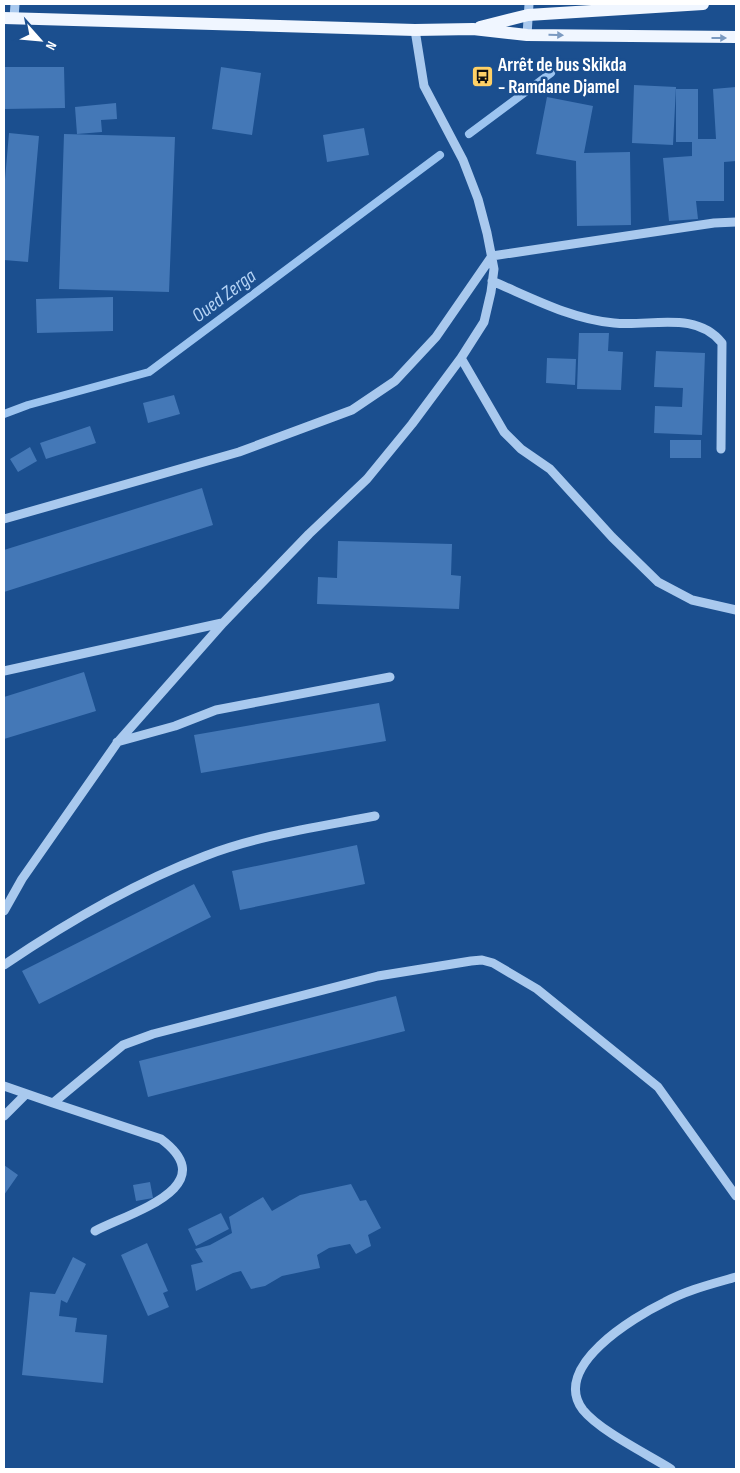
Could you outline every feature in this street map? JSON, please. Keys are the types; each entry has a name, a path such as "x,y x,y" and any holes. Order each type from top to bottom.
{"main road":[{"path":"473,29 529,9 703,4"},
{"path":"9,18 415,30 473,29 527,35 736,37"}],"street":[{"path":"9,18 15,4"},
{"path":"527,35 529,9"},
{"path":"4,911 22,879 117,742 223,623 309,534 367,479 412,424 461,358 484,322 492,281 492,256 478,199 463,160 424,86 415,30"},
{"path":"4,519 239,452 352,410 395,380 436,336 492,256 714,223 736,222"},
{"path":"492,281 571,315 614,323 694,323 714,332 722,343 721,449"},
{"path":"461,358 504,432 521,449 550,469 612,538 658,582 692,600 736,610"},
{"path":"4,671 223,623"},
{"path":"117,742 175,726 216,710 390,677"},
{"path":"4,965 138,885 206,856 269,838 375,816"},
{"path":"53,1104 68,1088 123,1045 152,1034 378,976 482,960 508,971 537,989 658,1086 736,1196"},
{"path":"4,1086 25,1095 161,1139 174,1149 182,1159 183,1172 179,1183 166,1195 144,1210 95,1232"},
{"path":"4,1116 25,1095"},
{"path":"671,1469 602,1426 583,1410 577,1398 578,1376 585,1360 598,1346 644,1315 665,1302 736,1277"}],"building":[{"path":"4,67 64,67 65,108 4,109"},
{"path":"221,67 261,73 252,135 212,129"},
{"path":"634,85 676,87 673,145 632,143"},
{"path":"736,87 736,161 724,162 724,201 696,201 698,219 669,221 663,158 692,156 692,142 676,142 676,89 698,89 698,139 716,139 713,89"},
{"path":"547,97 593,106 584,153 630,152 631,225 577,226 576,161 536,154"},
{"path":"116,103 117,119 101,120 102,132 77,134 75,107"},
{"path":"364,128 369,155 327,162 323,135"},
{"path":"9,133 39,136 28,262 4,260 4,191"},
{"path":"64,134 175,137 169,292 59,289"},
{"path":"113,297 113,331 37,333 36,299"},
{"path":"579,333 609,333 608,351 623,352 621,390 577,389"},
{"path":"656,351 705,353 702,435 654,433 655,406 682,407 683,388 654,387"},
{"path":"547,358 576,359 575,385 546,383"},
{"path":"174,395 180,414 148,423 143,403"},
{"path":"90,426 96,443 46,459 40,443"},
{"path":"670,440 701,440 701,458 670,458"},
{"path":"30,447 37,461 18,472 10,459"},
{"path":"202,488 213,525 4,592 4,550"},
{"path":"338,541 452,544 451,575 461,576 459,609 317,604 318,577 337,578"},
{"path":"84,672 96,711 4,739 4,697"},
{"path":"379,703 386,741 201,773 194,735"},
{"path":"357,845 365,884 240,910 232,871"},
{"path":"194,884 211,917 39,1004 22,971"},
{"path":"396,996 405,1031 148,1097 139,1061"},
{"path":"4,1165 18,1175 4,1195"},
{"path":"150,1182 153,1198 136,1201 133,1185"},
{"path":"351,1184 360,1201 366,1200 381,1228 368,1235 371,1246 356,1254 350,1244 329,1248 317,1255 320,1268 282,1276 265,1286 251,1289 241,1271 196,1291 191,1265 203,1262 195,1249 210,1245 232,1233 229,1217 263,1197 272,1211 300,1195"},
{"path":"221,1213 229,1229 196,1246 188,1229"},
{"path":"147,1243 168,1291 163,1293 169,1307 148,1316 121,1255"},
{"path":"73,1257 86,1264 67,1303 61,1300 59,1316 77,1318 75,1332 107,1335 103,1383 22,1375 30,1292 55,1294"}],"waterway":[{"name":"Oued Zerga","path":"469,134 551,73"},
{"name":"Oued Zerga","path":"4,414 28,405 149,372 440,155"}],"place":[{"name":"Arrêt de bus Skikda - Ramdane Djamel","path":"482,76"}]}
